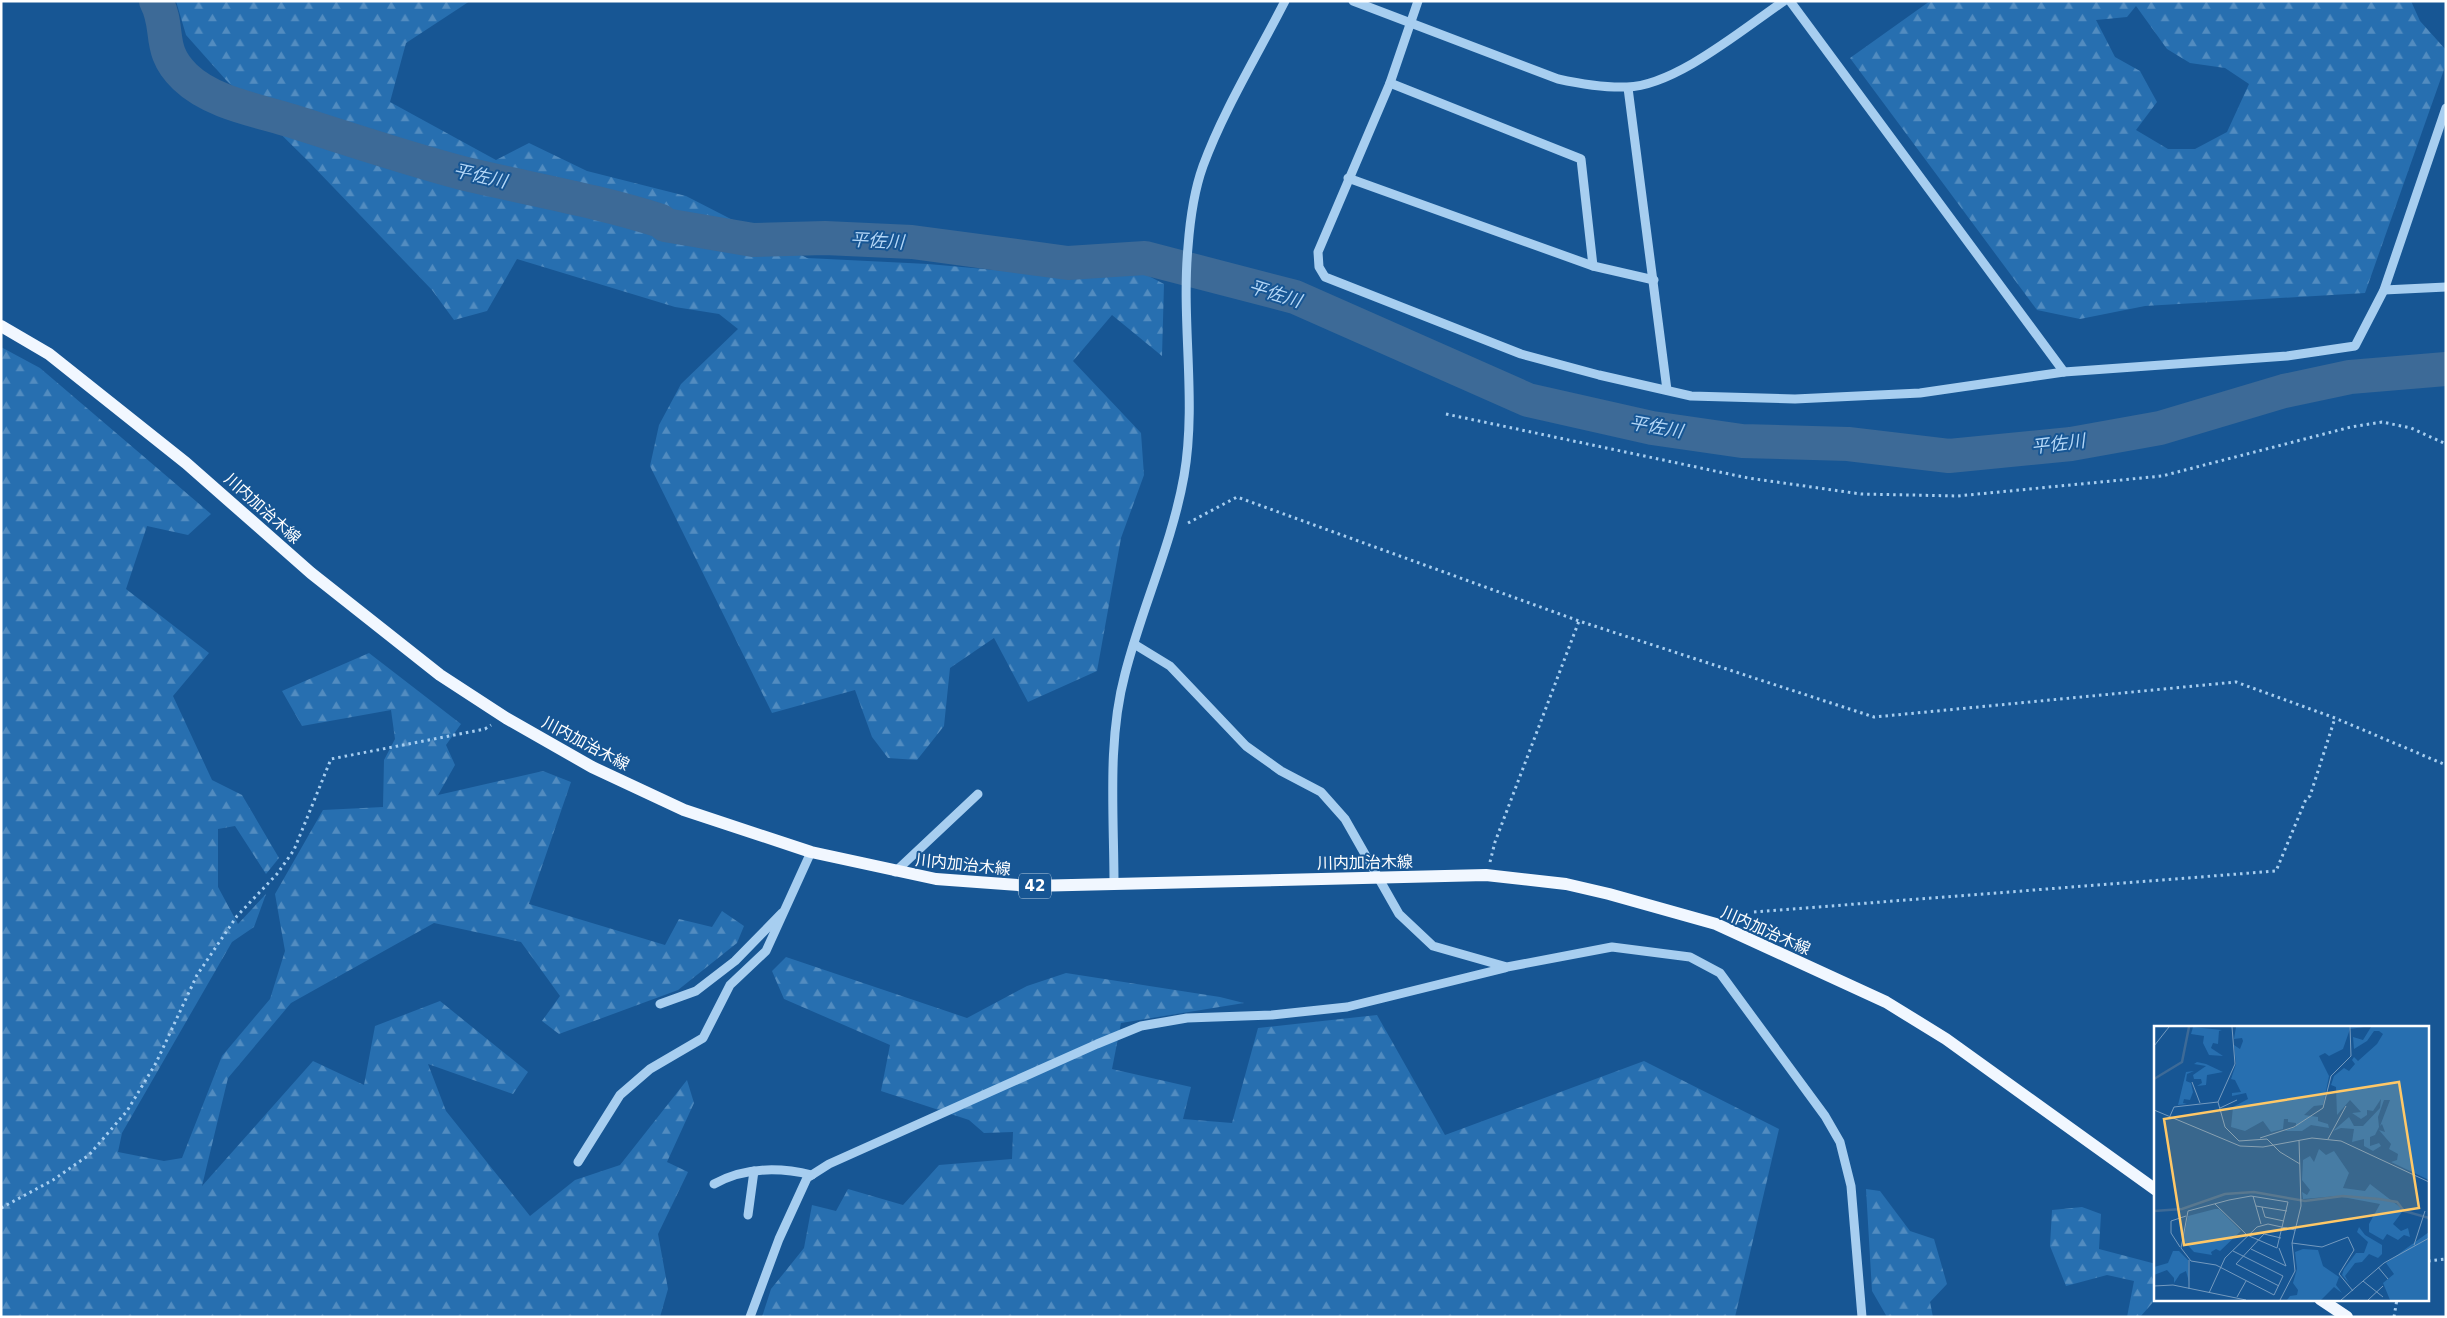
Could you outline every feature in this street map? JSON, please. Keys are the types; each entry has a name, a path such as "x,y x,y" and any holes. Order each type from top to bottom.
{"main road":[{"name":"川内加治木線","path":"1,326 49,354 219,490 326,585 440,675 506,718 592,767 645,792 723,824 811,852 895,872 978,884 1030,886 1486,875 1574,886 1716,924 1886,1002 1946,1039 2154,1189"},
{"path":"2322,1300 2347,1317"}],"street":[{"path":"1114,884 1114,729 1124,675 1172,528 1184,476 1187,445 1188,380 1185,299 1188,245 1193,208 1202,167 1285,1"},
{"path":"1353,1 1558,79 1593,86 1628,88 1653,82 1681,70 1784,1"},
{"path":"1418,1 1390,82 1318,252 1319,267 1325,277 1521,354 1599,375 1691,396 1795,399 1920,393 2064,372 2287,356 2355,346 2384,290 2446,108"},
{"path":"1790,1 2064,372"},
{"path":"1390,82 1581,159 1593,266"},
{"path":"1628,88 1667,390"},
{"path":"1348,178 1593,266 1654,280"},
{"path":"2384,290 2446,287"},
{"path":"1134,644 1170,666 1246,746 1281,771 1321,792 1345,819 1399,914 1433,946 1507,967"},
{"path":"895,872 978,794"},
{"path":"578,1162 620,1095 650,1069 703,1038 730,985 766,951 788,907 811,852"},
{"path":"660,1004 696,991 735,961 788,907"},
{"path":"750,1317 779,1239 807,1178 829,1164 1097,1044 1141,1026 1187,1018 1272,1015 1347,1007 1507,967 1612,947 1690,957 1720,973 1825,1116 1840,1142 1851,1186 1862,1317"},
{"path":"714,1184 725,1178 754,1171 789,1170 812,1175"},
{"path":"748,1215 754,1171"}],"path":[{"path":"1446,414 1748,478 1861,494 1958,496 2162,476 2351,427 2382,422 2411,428 2446,444"},
{"path":"1172,528 1193,521 1237,497 1579,621 1874,717 2236,682 2335,718 2446,765"},
{"path":"1486,875 1495,842 1579,621"},
{"path":"1,1208 53,1180 90,1155 127,1111 156,1063 197,975 237,916 277,874 294,850 331,759 485,728 506,718"},
{"path":"1754,912 2276,871 2306,798 2310,796 2335,718"},
{"path":"2430,1261 2446,1259"},
{"path":"2394,1317 2398,1300"}],"green space":[{"path":"176,1 470,1 406,43 390,102 496,160 529,143 587,171 686,196 807,258 928,264 1085,278 1141,272 1164,284 1162,356 1112,315 1073,361 1141,433 1144,475 1121,538 1097,671 1028,702 994,638 950,668 944,726 917,760 888,758 872,737 855,690 772,713 650,466 659,425 681,384 738,329 719,314 675,307 517,259 487,311 454,320 432,290 309,162 226,80 186,35"},
{"path":"1930,1 2411,1 2420,21 2446,50 2446,64 2365,293 2145,306 2080,319 2037,310 1850,58","holes":["2136,6 2167,49 2190,63 2225,68 2249,84 2227,132 2195,149 2168,149 2136,130 2157,102 2140,71 2115,57 2096,20 2127,17"]},
{"path":"1,347 40,368 211,514 188,535 147,526 126,589 209,653 173,696 212,780 242,795 279,858 266,874 235,826 218,829 218,887 238,924 266,894 254,927 232,942 122,1133 118,1152 164,1161 182,1158 222,1056 270,999 285,951 275,894 323,810 383,807 384,760 395,739 391,710 302,726 282,691 369,653 461,724 446,745 455,765 438,795 543,771 571,782 529,904 665,945 679,919 712,927 722,911 744,926 737,943 678,990 559,1034 542,1021 560,996 521,942 434,923 291,1003 228,1078 202,1186 313,1061 364,1085 375,1026 440,1001 528,1072 513,1094 428,1064 446,1111 530,1216 575,1180 620,1165 687,1080 694,1103 667,1162 688,1172 658,1234 668,1289 660,1317 1,1317"},
{"path":"786,957 967,1018 1027,986 1066,973 1220,997 1244,1003 1121,1023 1112,1069 1191,1087 1183,1119 1232,1123 1258,1028 1377,1015 1445,1135 1644,1061 1779,1129 1735,1317 762,1317 771,1289 804,1248 812,1205 836,1211 848,1189 903,1205 939,1165 1012,1159 1013,1132 984,1133 969,1120 881,1091 890,1045 784,999 772,971"},
{"path":"1866,1189 1880,1191 1910,1231 1934,1239 1947,1284 1930,1302 1933,1317 1887,1317 1872,1291"},
{"path":"2082,1207 2101,1214 2099,1249 2154,1263 2155,1300 2140,1317 2127,1317 2134,1281 2107,1275 2066,1286 2050,1246 2052,1210"}],"waterway":[{"name":"平佐川","path":"156,1 163,21 170,57 185,77 208,93 235,105 462,173 612,207 661,221 665,225 753,240 825,238 912,242 1068,263 1145,258 1295,297 1528,400 1652,428 1742,441 1848,444 1949,456 2071,444 2160,428 2284,391 2350,377 2446,369"}]}
